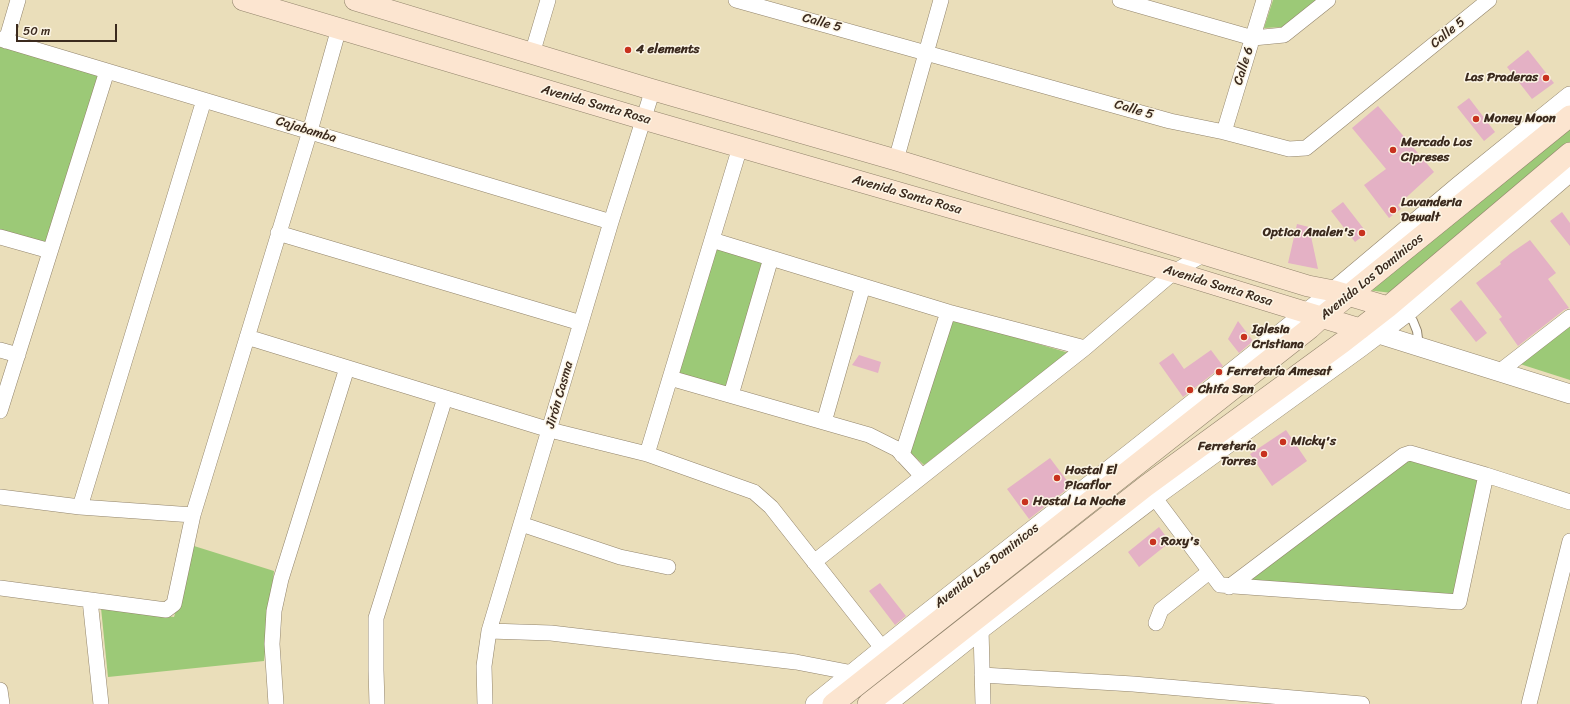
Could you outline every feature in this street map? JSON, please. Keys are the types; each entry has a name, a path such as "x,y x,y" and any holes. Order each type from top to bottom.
{"main road":[{"name":"Avenida Santa Rosa","path":"243,0 643,119 1174,272 1369,331"},
{"name":"Avenida Santa Rosa","path":"355,0 532,54 896,160 1308,286 1397,310"},
{"name":"Avenida Los Dominicos","path":"833,704 893,648 1107,489 1310,328 1314,315 1570,116"},
{"path":"868,704 1146,486 1397,310 1570,153"},
{"path":"893,648 916,622"}],"street":[{"path":"3,40 18,0"},
{"path":"532,54 548,0"},
{"name":"Calle 5","path":"736,0 1170,121 1224,132 1289,149 1306,148 1489,0"},
{"path":"896,160 941,0"},
{"path":"1120,0 1156,5 1253,38 1284,35 1328,0"},
{"name":"Calle 6","path":"1224,132 1264,0"},
{"path":"0,588 166,610 174,604 192,515 310,131 339,28"},
{"name":"Cajabamba","path":"3,40 612,222"},
{"path":"0,411 107,71"},
{"name":"Jirón Casma","path":"485,704 484,666 489,631 653,89"},
{"name":"Avenida Los Dominicos","path":"1342,294 1460,185 1570,96"},
{"path":"80,506 204,100"},
{"path":"647,454 740,147"},
{"path":"1397,310 1570,172"},
{"path":"278,233 581,323"},
{"path":"0,237 50,251"},
{"path":"712,240 948,312 1085,348"},
{"path":"814,562 1085,348 1174,272 1204,254"},
{"path":"731,395 771,258"},
{"path":"824,422 863,286"},
{"path":"902,454 948,312"},
{"name":"Avenida Los Dominicos","path":"916,622 1143,444 1314,315"},
{"path":"1498,372 1570,317"},
{"path":"887,704 981,629 1369,331"},
{"name":"Avenida Santa Rosa","path":"1369,331 1570,394"},
{"path":"247,338 550,430 647,454 754,492 771,507 814,562 893,648"},
{"path":"0,350 18,356"},
{"path":"276,704 272,644 274,612 281,579 347,368"},
{"path":"670,378 869,435 897,449 922,476"},
{"path":"377,704 376,618 445,398"},
{"path":"1229,587 1404,455 1410,453 1570,502"},
{"path":"1154,497 1220,585 1229,587 1459,602 1486,476"},
{"path":"0,497 80,506 192,515"},
{"path":"521,524 620,557 668,567"},
{"path":"1529,704 1570,541"},
{"path":"1156,623 1161,610 1209,572"},
{"path":"90,600 101,704"},
{"path":"981,629 983,704"},
{"path":"489,631 566,634 796,662 853,673"},
{"name":"Avenida Los Dominicos","path":"815,704 853,673 893,648"},
{"path":"982,675 1133,684 1362,704"},
{"path":"0,690 2,704"}],"lane":[{"path":"1397,310 1413,321 1417,331 1419,347"}],"green space":[{"path":"1273,0 1319,0 1284,27 1264,28"},
{"path":"0,39 107,71 50,251 0,237"},
{"path":"1570,125 1570,145 1392,293 1367,290"},
{"path":"716,248 764,262 726,387 677,374"},
{"path":"953,319 1069,353 924,465 910,452"},
{"path":"1570,326 1570,380 1520,364"},
{"path":"1410,458 1480,479 1455,597 1246,582"},
{"path":"194,546 274,571 264,661 108,677 101,608 174,617"}],"building":[{"path":"1528,50 1554,83 1532,99 1507,67"},
{"name":"Money Moon","path":"1469,98 1495,132 1484,141 1457,107"},
{"name":"Mercado Los Cipreses","path":"1378,106 1434,172 1398,205 1401,209 1389,218 1364,185 1386,169 1352,128"},
{"path":"1343,202 1367,233 1355,242 1331,211"},
{"path":"1562,212 1570,223 1570,246 1550,221"},
{"path":"1297,224 1309,227 1318,269 1288,263"},
{"path":"1530,240 1556,273 1548,279 1569,308 1564,310 1518,346 1499,319 1502,317 1476,283 1501,264 1500,262 1511,253"},
{"path":"1461,300 1487,333 1476,342 1450,309"},
{"path":"1238,321 1253,341 1239,353 1228,339"},
{"path":"1211,350 1223,366 1183,397 1159,363 1173,353 1184,369"},
{"path":"859,355 881,362 878,373 852,365"},
{"path":"1286,430 1307,461 1272,486 1250,454"},
{"path":"1050,458 1071,486 1029,519 1007,489"},
{"path":"1159,527 1170,542 1139,567 1128,552"},
{"path":"880,583 906,616 895,625 869,591"}],"place":[{"name":"4 elements","path":"628,50"},
{"name":"Las Praderas","path":"1546,78"},
{"name":"Money Moon","path":"1476,119"},
{"name":"Mercado Los Cipreses","path":"1393,150"},
{"name":"Lavanderia Dewalt","path":"1393,210"},
{"name":"Optica Analen's","path":"1362,233"},
{"name":"Iglesia Cristiana","path":"1244,337"},
{"name":"Ferretería Amesat","path":"1219,372"},
{"name":"Chifa San","path":"1190,390"},
{"name":"Micky's","path":"1283,442"},
{"name":"Ferretería Torres","path":"1264,454"},
{"name":"Hostal El Picaflor","path":"1057,478"},
{"name":"Hostal La Noche","path":"1025,502"},
{"name":"Roxy's","path":"1153,542"}]}
